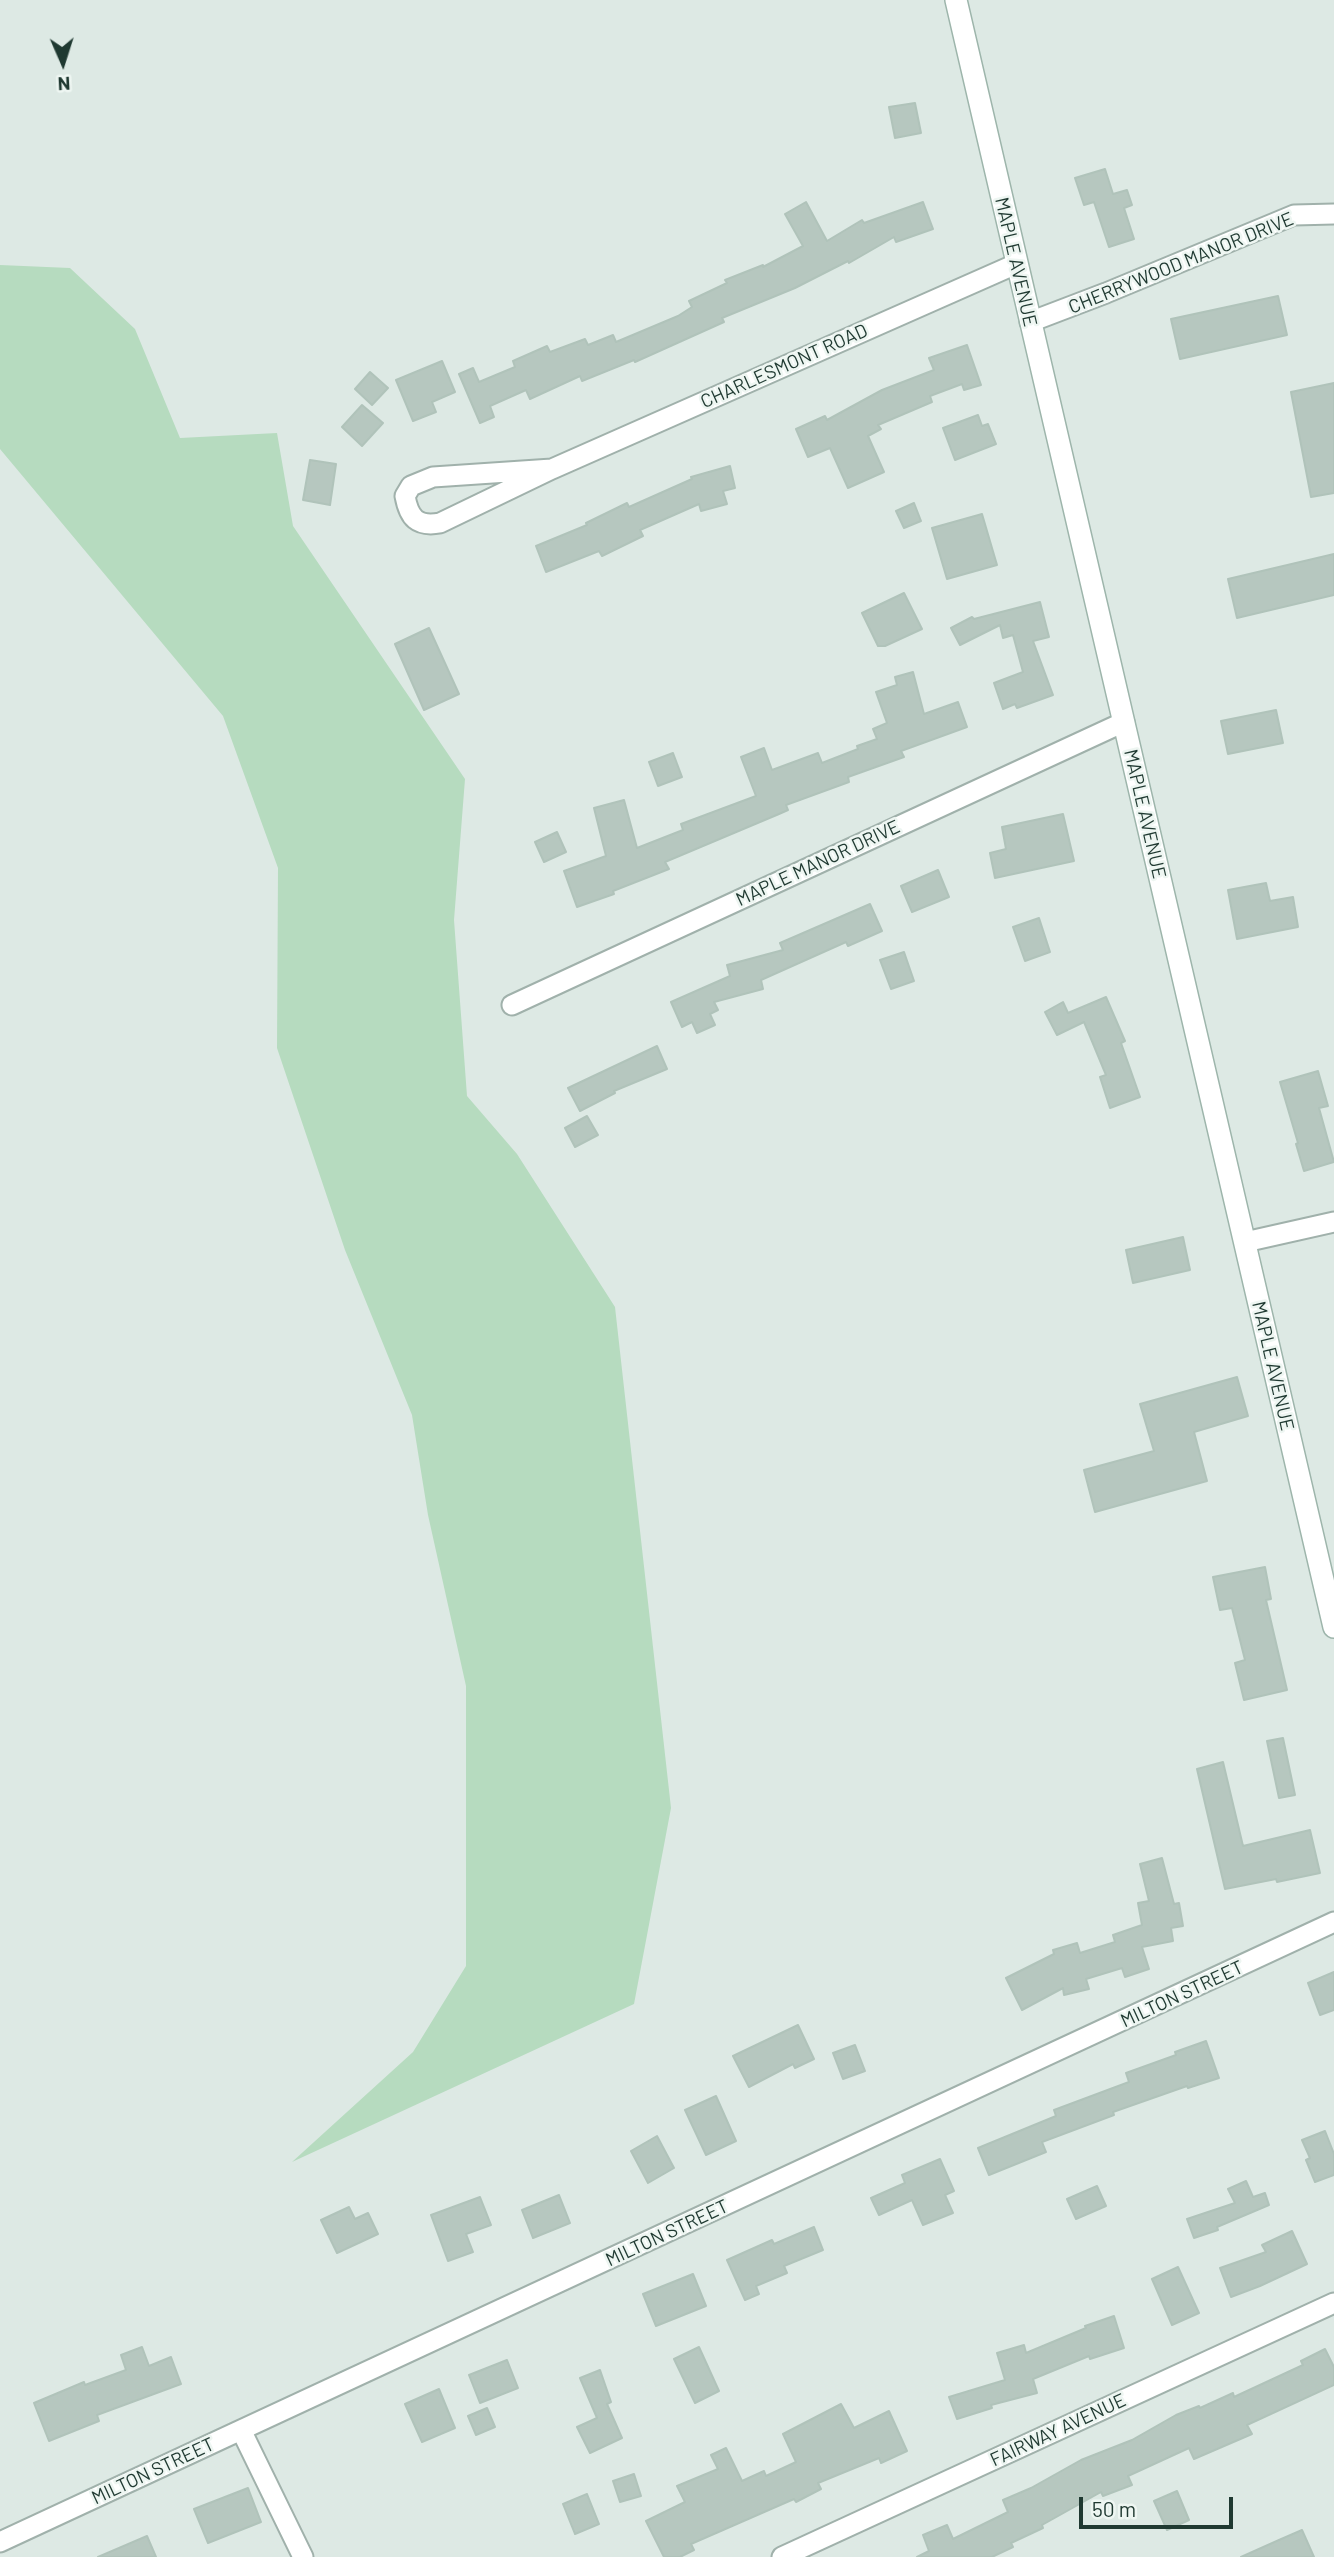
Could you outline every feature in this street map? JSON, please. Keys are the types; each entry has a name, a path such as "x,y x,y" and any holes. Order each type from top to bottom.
{"main road":[{"name":"MAPLE AVENUE","path":"956,0 1334,1627"}],"street":[{"name":"CHERRYWOOD MANOR DRIVE","path":"1030,322 1294,215 1334,214"},
{"name":"CHARLESMONT ROAD","path":"552,469 433,477 411,486 405,496 407,511 417,521 428,525 440,523 552,469 1016,264"},
{"name":"MAPLE MANOR DRIVE","path":"512,1005 1124,722"},
{"path":"1245,1242 1334,1222"},
{"name":"MILTON STREET","path":"0,2542 1334,1922"},
{"name":"FAIRWAY AVENUE","path":"782,2557 1334,2303"},
{"path":"241,2430 303,2557"}],"green space":[{"path":"0,265 70,268 135,329 180,438 277,433 293,526 465,779 454,920 467,1096 517,1154 615,1307 671,1808 634,2004 292,2162 413,2052 466,1966 466,1686 428,1515 412,1415 345,1250 277,1048 278,868 223,716 0,449"}],"building":[{"path":"915,103 921,133 895,138 889,107"},
{"path":"1105,169 1113,194 1127,190 1132,205 1124,208 1134,239 1109,247 1094,202 1084,205 1075,178"},
{"path":"806,202 827,241 862,220 864,223 923,202 933,229 896,242 894,237 849,263 848,261 795,288 722,318 724,322 635,362 634,360 582,381 580,376 530,399 526,390 490,406 494,417 480,423 459,374 473,368 479,382 515,367 513,361 547,346 550,352 585,339 588,345 613,335 616,342 678,316 692,307 689,301 727,283 725,280 763,267 803,246 785,214"},
{"path":"1278,296 1287,335 1180,359 1171,319"},
{"path":"967,345 981,385 964,390 962,384 930,396 932,402 878,425 881,429 868,436 884,472 848,488 830,448 808,457 796,429 825,416 827,420 882,390 934,370 929,358"},
{"path":"442,361 455,392 432,402 436,412 413,421 396,380"},
{"path":"370,372 388,388 372,405 355,389"},
{"path":"1334,383 1334,493 1311,497 1291,392"},
{"path":"362,405 383,423 362,446 342,427"},
{"path":"978,415 982,426 988,424 996,444 955,460 943,428"},
{"path":"310,460 336,464 330,505 303,500"},
{"path":"730,466 735,488 723,491 727,504 701,511 699,504 640,530 643,536 602,556 599,551 546,572 536,546 587,525 586,523 627,503 629,507 692,479 691,477"},
{"path":"914,503 921,521 904,528 896,511"},
{"path":"982,514 997,565 947,579 932,528"},
{"path":"1334,554 1334,595 1237,618 1228,579"},
{"path":"904,593 922,629 885,646 878,646 862,613"},
{"path":"1040,602 1049,637 1033,641 1053,695 1017,708 1015,704 1003,709 994,683 1023,672 1013,635 1003,638 1000,625 960,645 951,628 972,617 974,619"},
{"path":"429,628 459,694 424,710 395,644"},
{"path":"913,672 924,714 958,702 967,727 901,751 904,757 848,777 849,782 786,805 788,810 665,862 669,869 613,891 614,894 577,907 564,871 606,856 594,808 624,800 637,848 683,830 681,824 756,796 741,757 764,748 772,770 818,753 822,763 877,739 873,729 887,723 876,692 897,685 895,677"},
{"path":"1276,710 1283,743 1228,754 1221,721"},
{"path":"673,753 682,777 658,786 649,762"},
{"path":"1063,814 1074,861 995,878 990,853 1006,849 1002,827"},
{"path":"557,832 566,852 544,862 535,842"},
{"path":"938,870 949,897 912,912 901,886"},
{"path":"1266,883 1270,901 1293,897 1298,927 1237,939 1228,890"},
{"path":"870,904 882,931 848,946 846,942 761,980 763,989 714,1002 718,1010 710,1014 715,1025 697,1033 692,1022 682,1027 671,1002 730,976 727,965 783,950 780,943"},
{"path":"1039,918 1050,952 1025,961 1013,927"},
{"path":"904,952 914,981 891,989 880,960"},
{"path":"1106,997 1125,1041 1121,1043 1140,1097 1110,1108 1100,1077 1106,1075 1084,1022 1057,1035 1045,1012 1063,1002 1068,1013"},
{"path":"657,1046 667,1069 614,1091 615,1093 580,1111 568,1088"},
{"path":"1318,1071 1328,1106 1319,1108 1334,1162 1304,1171 1280,1082"},
{"path":"587,1116 598,1135 575,1147 565,1128"},
{"path":"1183,1237 1190,1270 1133,1283 1126,1250"},
{"path":"1237,1377 1248,1416 1194,1432 1207,1481 1095,1512 1084,1470 1154,1451 1140,1404"},
{"path":"1265,1567 1271,1599 1266,1600 1287,1690 1244,1700 1235,1663 1245,1660 1232,1608 1220,1610 1213,1577"},
{"path":"1283,1738 1295,1795 1279,1798 1267,1741"},
{"path":"1223,1762 1243,1846 1310,1830 1320,1873 1225,1889 1197,1769"},
{"path":"1162,1858 1174,1904 1179,1903 1183,1926 1171,1928 1173,1941 1142,1947 1149,1969 1125,1977 1122,1968 1086,1979 1089,1989 1064,1995 1063,1988 1022,2010 1006,1978 1054,1954 1053,1950 1077,1943 1080,1953 1115,1942 1113,1935 1142,1925 1138,1903 1149,1901 1140,1864"},
{"path":"1334,1972 1334,2010 1320,2015 1308,1983"},
{"path":"798,2025 814,2059 795,2068 793,2064 749,2087 733,2056"},
{"path":"1206,2041 1219,2078 1188,2088 1187,2086 1113,2112 1114,2115 1042,2142 1046,2152 989,2175 978,2148 1056,2116 1054,2110 1129,2082 1126,2073"},
{"path":"855,2045 865,2071 843,2079 833,2053"},
{"path":"716,2096 736,2141 706,2155 685,2110"},
{"path":"1325,2131 1334,2154 1334,2175 1315,2182 1306,2160 1310,2158 1302,2140"},
{"path":"657,2136 674,2168 648,2183 631,2151"},
{"path":"940,2159 954,2191 945,2195 953,2213 923,2225 912,2200 879,2215 871,2198 905,2183 902,2175"},
{"path":"1246,2181 1253,2197 1265,2193 1269,2205 1217,2227 1218,2230 1194,2238 1187,2219 1235,2203 1228,2189"},
{"path":"1097,2186 1106,2206 1076,2219 1067,2199"},
{"path":"559,2195 570,2223 533,2238 522,2210"},
{"path":"480,2197 491,2225 466,2234 473,2252 448,2261 431,2215"},
{"path":"349,2207 355,2219 368,2213 378,2234 337,2253 321,2220"},
{"path":"814,2227 823,2250 784,2266 787,2273 756,2286 759,2294 745,2300 727,2260 772,2240 774,2244"},
{"path":"1292,2231 1307,2264 1231,2297 1220,2268 1266,2252 1262,2245"},
{"path":"1178,2267 1199,2313 1172,2325 1152,2279"},
{"path":"693,2274 706,2306 656,2326 643,2294"},
{"path":"1114,2316 1124,2348 1090,2359 1089,2356 1033,2379 1037,2393 991,2405 992,2408 957,2419 949,2397 1005,2380 997,2353 1024,2345 1026,2353"},
{"path":"142,2347 149,2366 171,2357 181,2384 97,2415 99,2421 49,2441 34,2403 84,2382 85,2385 126,2370 121,2355"},
{"path":"699,2347 719,2391 695,2403 674,2359"},
{"path":"1325,2349 1334,2367 1334,2385 1247,2425 1252,2434 1194,2459 1189,2448 1128,2476 1132,2485 1103,2496 1101,2492 1042,2525 1043,2528 1011,2543 1013,2547 992,2557 917,2557 929,2551 923,2535 947,2525 953,2539 1008,2512 1003,2500 1081,2460 1132,2440 1176,2415 1199,2406 1200,2408 1233,2393 1234,2397 1303,2365 1301,2361"},
{"path":"507,2360 518,2388 480,2403 469,2375"},
{"path":"600,2370 611,2402 607,2404 622,2438 590,2453 577,2427 597,2418 580,2378"},
{"path":"439,2389 455,2428 422,2442 405,2404"},
{"path":"841,2404 854,2428 889,2411 907,2451 881,2463 879,2458 818,2483 821,2489 796,2502 794,2499 691,2544 694,2550 680,2557 664,2557 646,2521 685,2502 677,2486 718,2469 711,2455 726,2448 742,2481 764,2471 766,2476 796,2462 783,2434"},
{"path":"487,2408 495,2427 476,2435 468,2416"},
{"path":"634,2474 641,2496 620,2502 613,2481"},
{"path":"248,2488 261,2522 208,2543 194,2509"},
{"path":"1177,2491 1189,2520 1167,2530 1154,2501"},
{"path":"587,2494 599,2524 575,2534 563,2504"},
{"path":"1302,2530 1314,2557 1241,2557 1279,2540"},
{"path":"147,2536 156,2557 98,2557"}]}
